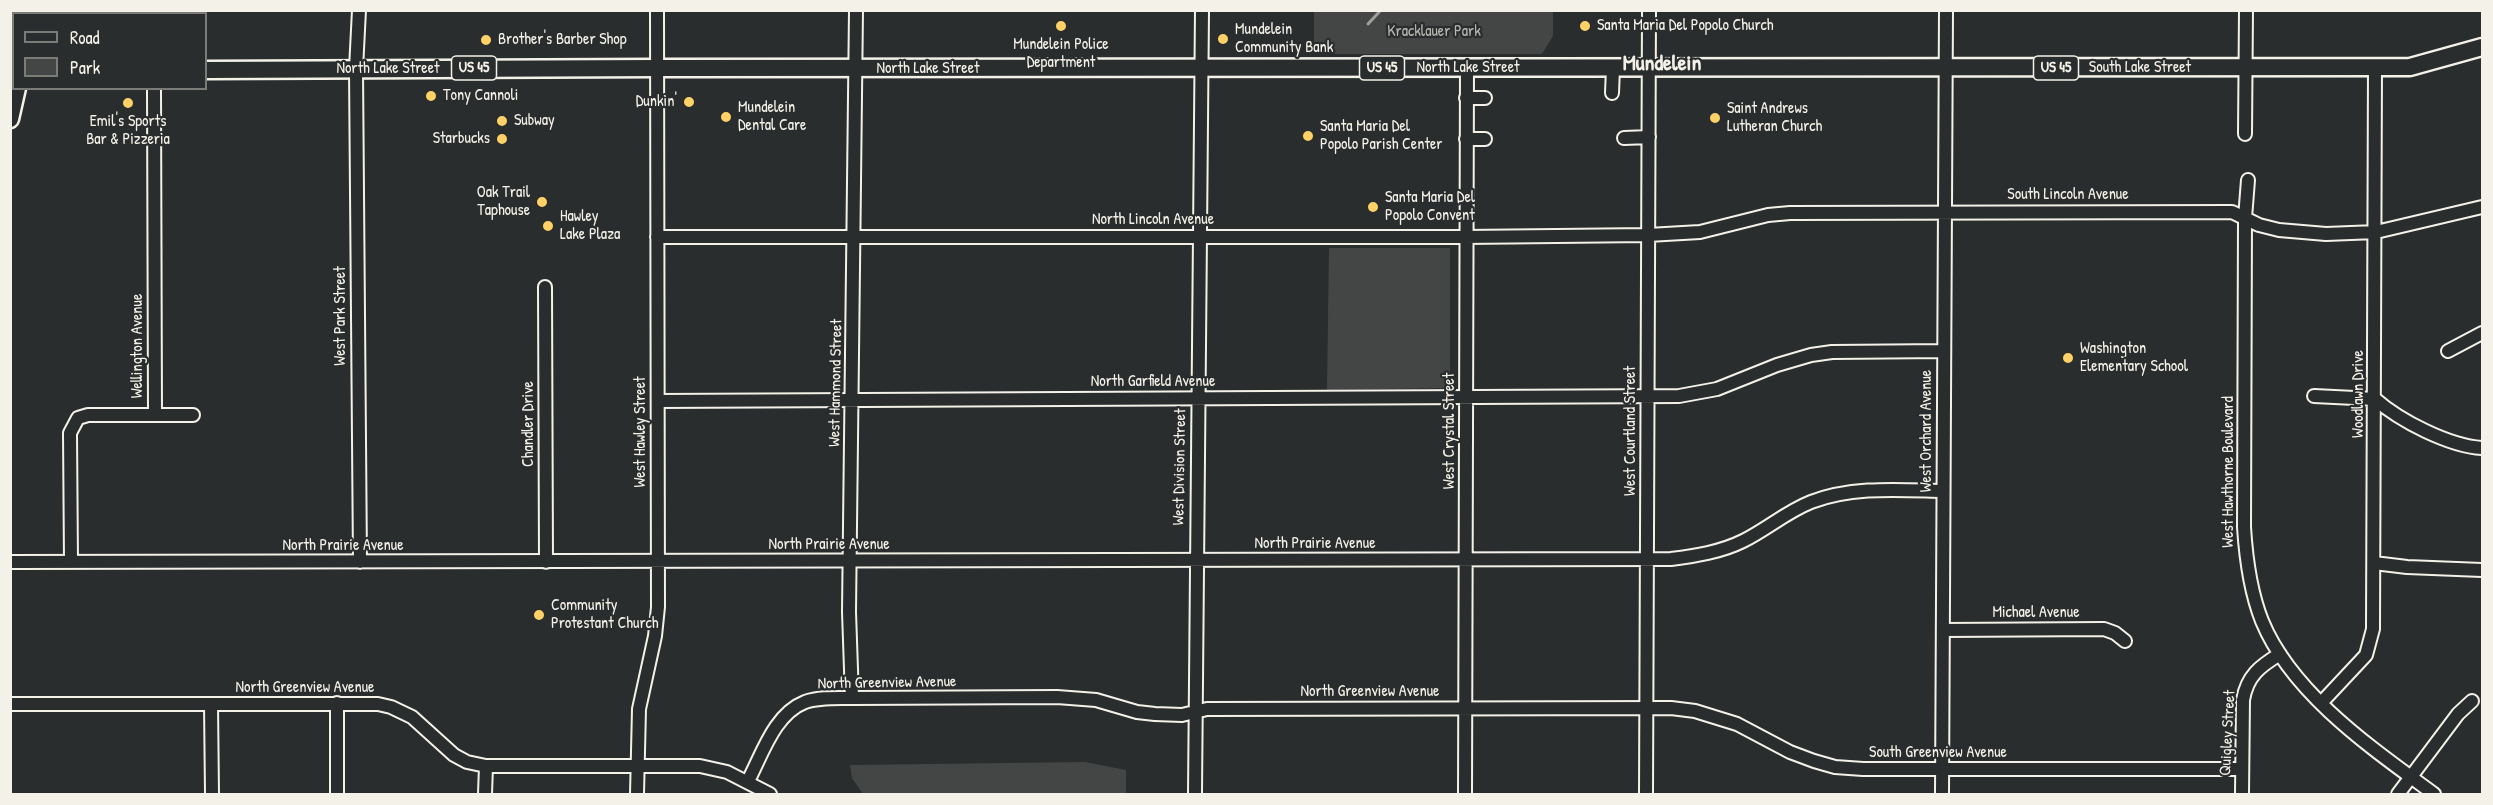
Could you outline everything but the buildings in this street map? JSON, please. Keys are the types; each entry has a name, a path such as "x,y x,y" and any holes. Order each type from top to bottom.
{"main road":[{"name":"South Lake Street","path":"1650,68 2410,67 2482,47"},
{"name":"North Lake Street","path":"207,70 1650,68"},
{"path":"10,119 17,90"}],"street":[{"name":"West Park Street","path":"359,10 356,69 360,562"},
{"name":"West Hawley Street","path":"637,795 639,709 655,636 658,607 657,10"},
{"name":"West Hammond Street","path":"852,698 850,562 856,10"},
{"name":"West Division Street","path":"1195,795 1202,10"},
{"name":"West Courtland Street","path":"1646,795 1649,10"},
{"name":"West Orchard Avenue","path":"1942,795 1946,10"},
{"path":"2246,10 2246,134"},
{"name":"Woodlawn Drive","path":"2322,702 2366,655 2372,641 2376,232 2375,67"},
{"name":"West Crystal Street","path":"1465,795 1467,68"},
{"path":"1612,68 1612,93"},
{"name":"Wellington Avenue","path":"71,562 70,456 73,425 78,418 88,415 155,415 154,90"},
{"path":"1467,98 1485,98"},
{"path":"1624,138 1649,137"},
{"path":"1466,139 1485,139"},
{"name":"West Hawthorne Boulevard","path":"2248,180 2245,218 2246,557 2252,590 2262,620 2280,654 2301,682 2348,728 2434,795"},
{"name":"South Lincoln Avenue","path":"1648,235 1700,232 1768,215 1790,213 1944,212 2232,212 2259,225 2299,233 2376,232 2482,207"},
{"name":"North Lincoln Avenue","path":"657,237 1648,235"},
{"name":"Chandler Drive","path":"545,287 546,562"},
{"path":"2448,351 2482,333"},
{"name":"North Garfield Avenue","path":"658,401 1678,396 1717,389 1777,365 1811,355 1832,352 1944,351"},
{"path":"2314,396 2375,399 2389,411 2444,438 2482,448"},
{"path":"155,415 193,415"},
{"name":"North Prairie Avenue","path":"10,562 1647,559 1690,556 1726,548 1750,537 1792,510 1830,496 1872,490 1943,491"},
{"path":"2374,563 2407,567 2482,570"},
{"name":"Michael Avenue","path":"1943,630 2104,629 2126,640"},
{"name":"Quigley Street","path":"2242,795 2245,686 2255,671 2280,654"},
{"name":"North Greenview Avenue","path":"10,704 378,704 399,710 426,729 454,755 467,762 486,766 700,766 727,772 748,781 777,724 791,710 804,702 824,699 1077,698 1096,700 1137,712 1182,715 1207,709 1647,707"},
{"path":"2398,795 2458,714 2472,701"},
{"path":"337,703 337,795"},
{"path":"211,704 212,795"},
{"name":"South Greenview Avenue","path":"1647,707 1671,708 1716,716 1737,724 1790,752 1835,767 1863,769 2242,769"},
{"path":"485,795 486,766"},
{"path":"748,781 770,795"}],"green space":[{"name":"Kracklauer Park","path":"1314,11 1553,11 1553,36 1542,54 1314,54"},
{"path":"1329,248 1450,248 1450,388 1327,390"},
{"path":"1085,762 1126,770 1126,794 863,794 852,778 850,765"}],"waterway":[{"path":"1368,24 1381,10"}],"place":[{"name":"Mundelein Police Department","path":"1061,26"},
{"name":"Santa Maria Del Popolo Church","path":"1585,26"},
{"name":"Mundelein Community Bank","path":"1223,39"},
{"name":"Brother's Barber Shop","path":"486,40"},
{"name":"Tony Cannoli","path":"431,96"},
{"name":"Dunkin'","path":"689,102"},
{"name":"Emil's Sports Bar & Pizzeria","path":"128,103"},
{"name":"Mundelein Dental Care","path":"726,117"},
{"name":"Saint Andrews Lutheran Church","path":"1715,118"},
{"name":"Subway","path":"502,121"},
{"name":"Santa Maria Del Popolo Parish Center","path":"1308,136"},
{"name":"Starbucks","path":"502,139"},
{"name":"Oak Trail Taphouse","path":"542,202"},
{"name":"Santa Maria Del Popolo Convent","path":"1373,207"},
{"name":"Hawley Lake Plaza","path":"548,226"},
{"name":"Washington Elementary School","path":"2068,358"},
{"name":"Community Protestant Church","path":"539,615"}],"district":[{"name":"Mundelein","path":"1662,64"}]}
